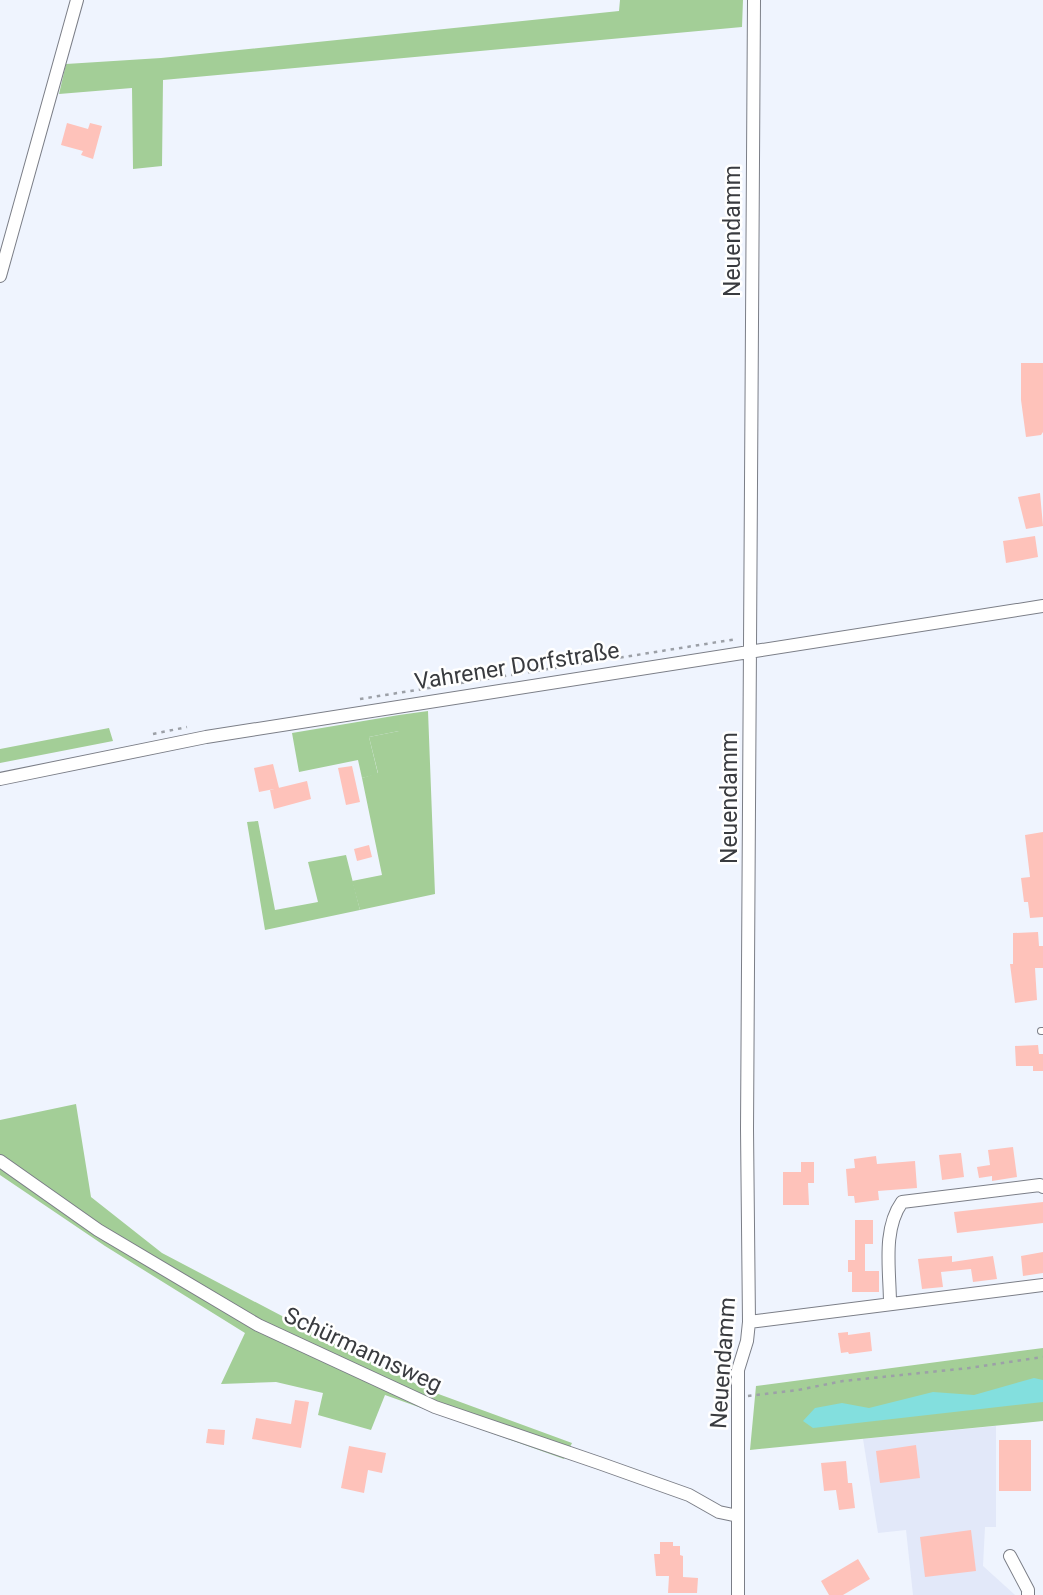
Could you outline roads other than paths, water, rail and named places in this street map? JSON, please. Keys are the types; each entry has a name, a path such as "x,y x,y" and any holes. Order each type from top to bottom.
{"street":[{"path":"0,276 77,0"},
{"name":"Neuendamm","path":"738,1595 738,1370 747,1341 749,1322 747,1129 754,0"},
{"name":"Vahrener Dorfstraße","path":"0,779 206,737 1043,606"},
{"name":"Schürmannsweg","path":"0,1161 97,1230 258,1325 435,1407 689,1495 719,1511 738,1516"},
{"path":"890,1304 890,1226 894,1213 902,1202 1040,1185 1043,1187"},
{"path":"749,1322 1043,1285"},
{"path":"1010,1556 1028,1595"}],"water":[{"path":"1034,1378 1043,1380 1043,1402 813,1428 803,1421 815,1408 842,1403 869,1408 933,1392 974,1395"}]}
